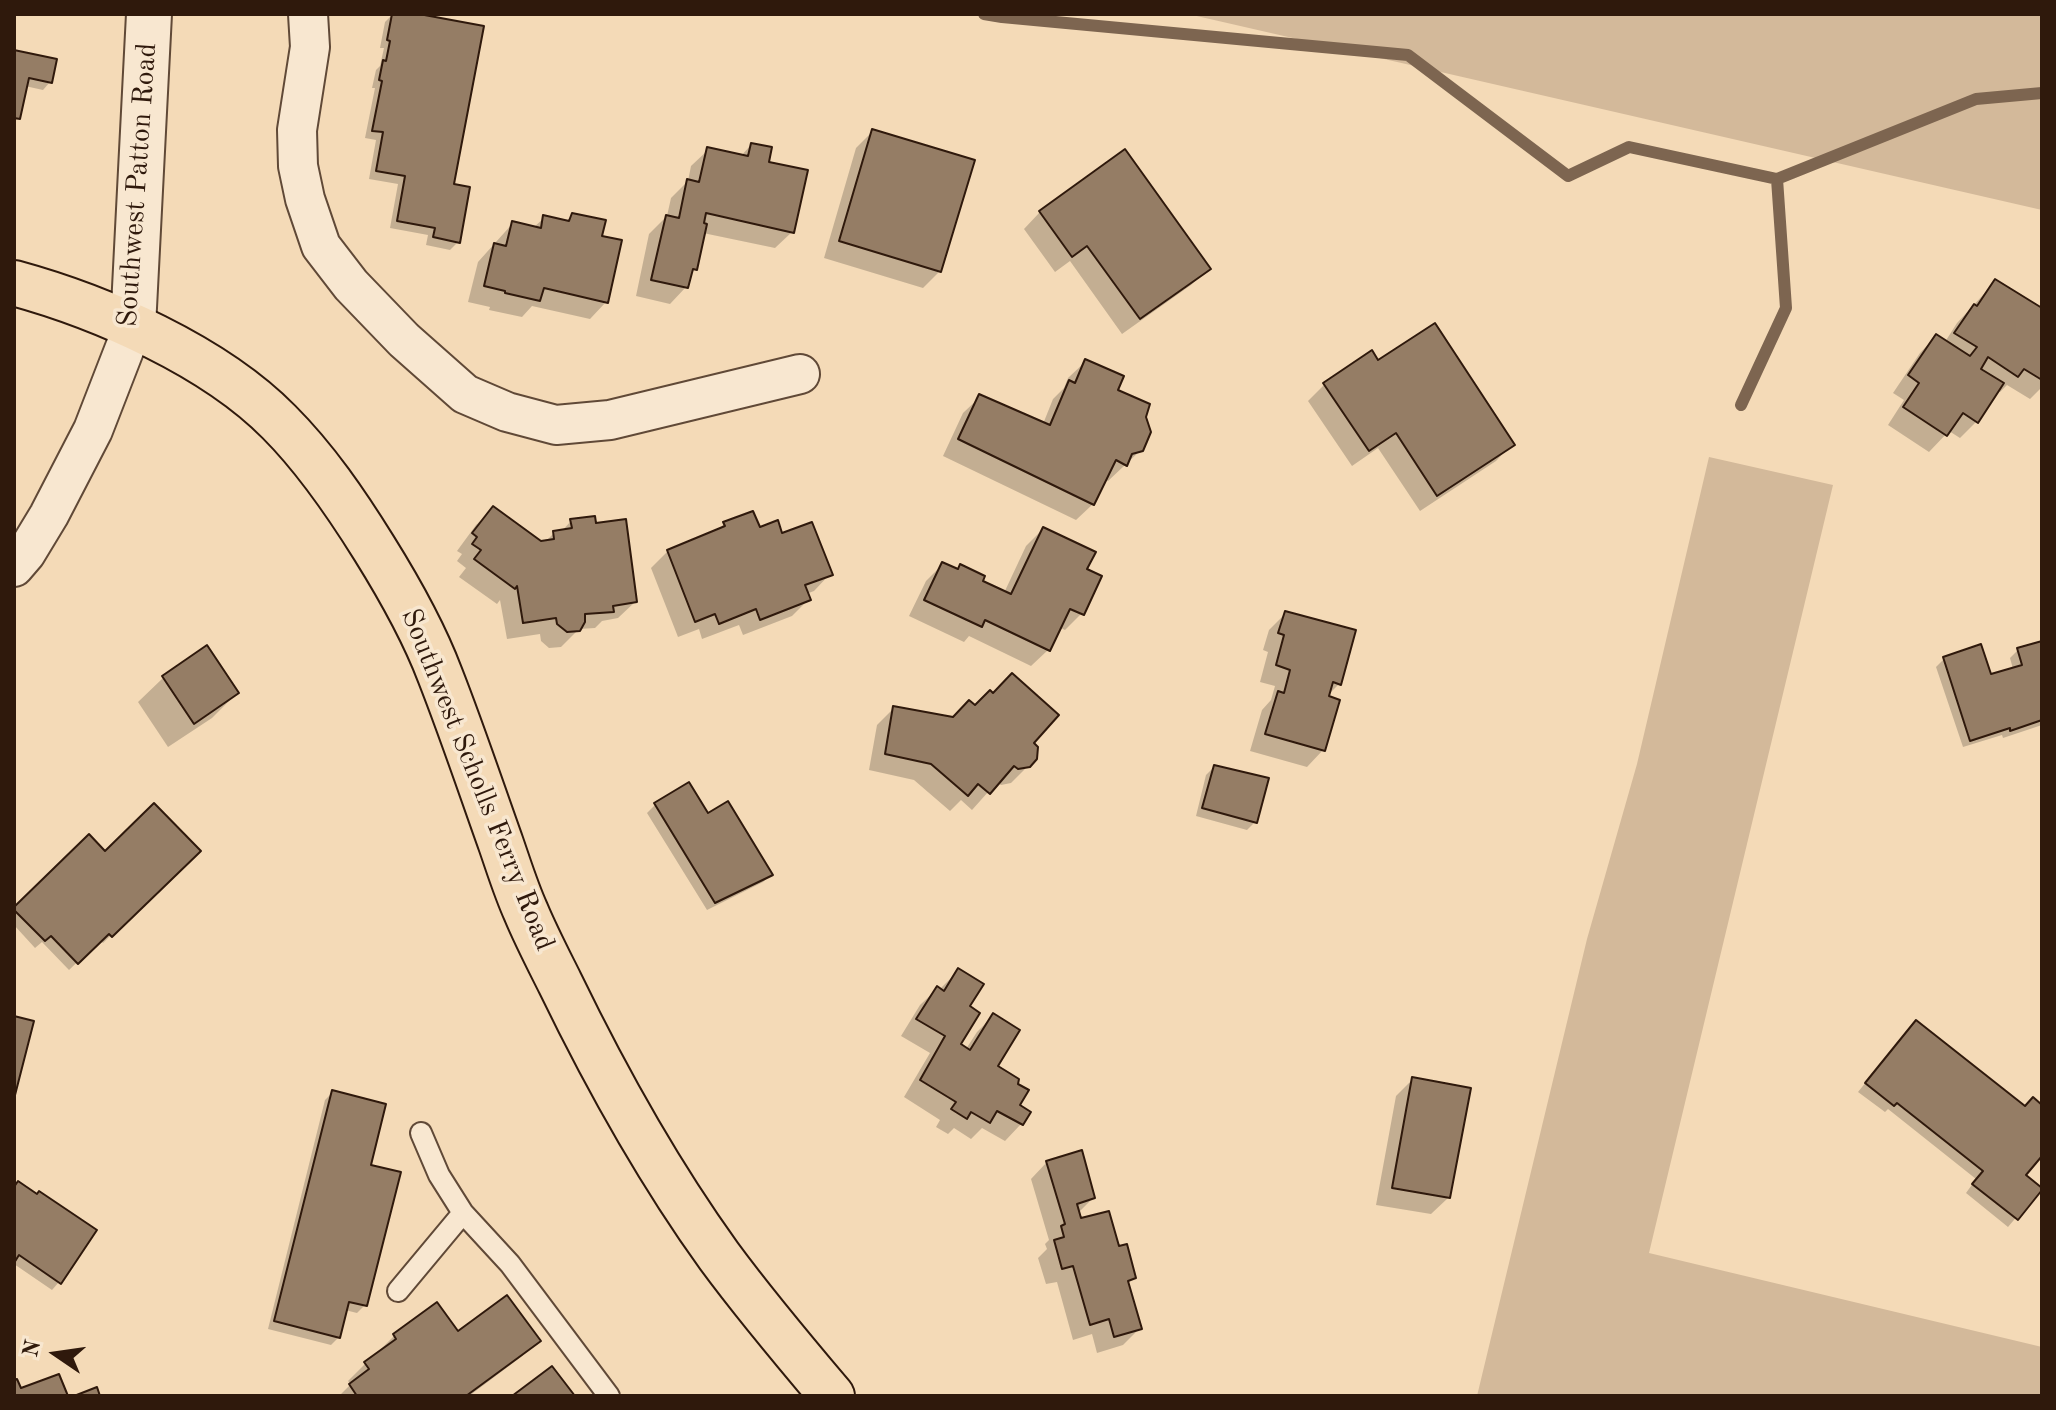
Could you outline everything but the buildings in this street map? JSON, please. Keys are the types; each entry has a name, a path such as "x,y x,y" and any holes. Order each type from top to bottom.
{"main road":[{"name":"Southwest Scholls Ferry Road","path":"14,283 54,295 181,349 237,386 276,419 312,459 355,518 402,593 439,672 525,911 609,1081 650,1151 718,1254 832,1396"}],"street":[{"name":"Southwest Patton Road","path":"14,567 49,515 93,430 133,327 149,14"},
{"path":"308,14 310,47 297,130 298,166 321,246 351,285 404,340 465,394 507,412 556,425 610,420 800,374"}],"lane":[{"path":"421,1133 439,1175 463,1213 510,1264 609,1396"},
{"path":"398,1291 463,1213"}],"shaded area":[{"path":"1188,14 2042,14 2042,210"},
{"path":"1709,457 1833,485 1649,1253 2042,1347 2042,1396 1477,1396 1587,939 1637,764"}],"waterway":[{"path":"984,14 1408,55 1568,176 1629,147 1777,179 1976,99 2042,93"},
{"path":"1741,405 1786,308 1777,179"}]}
